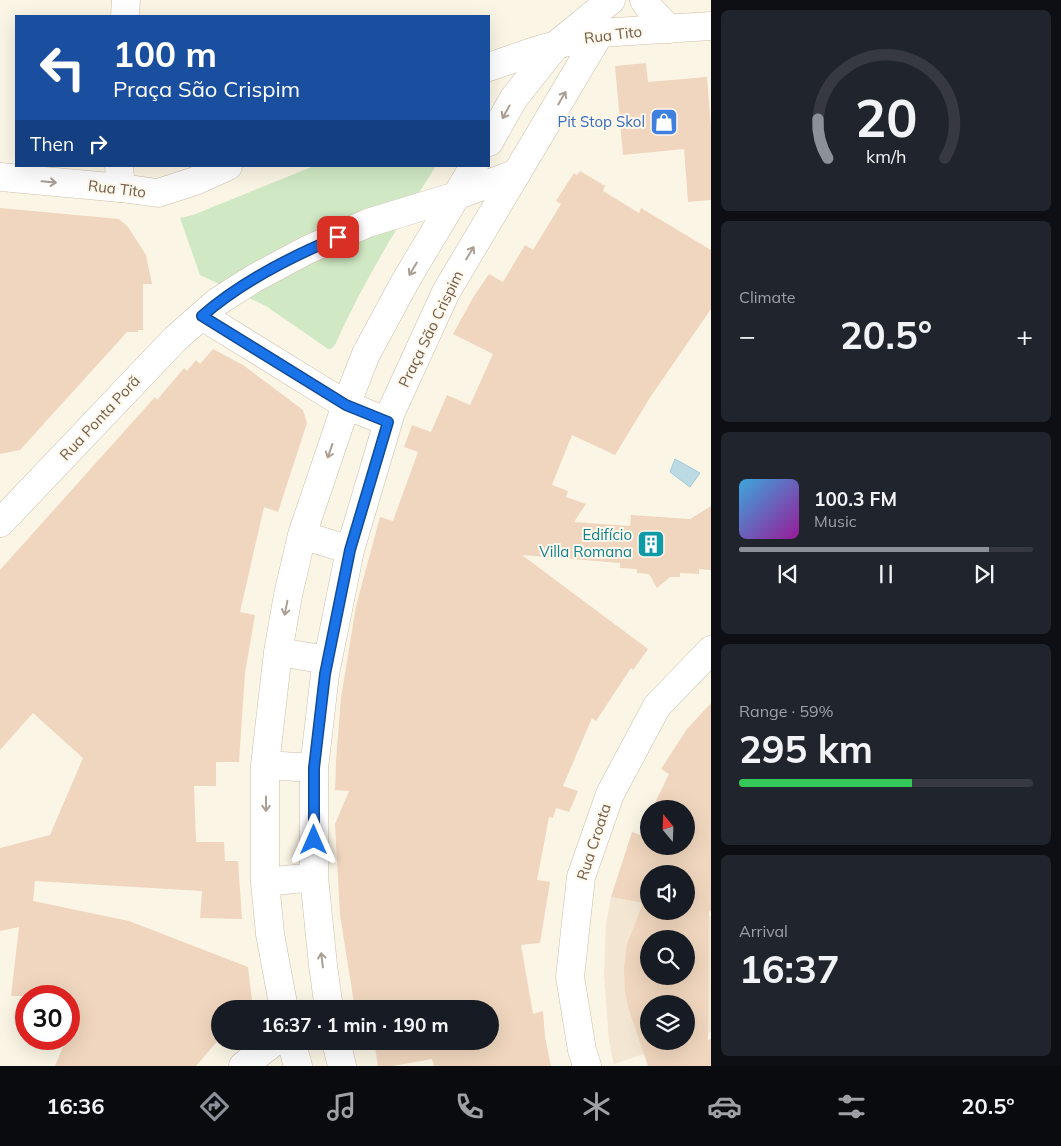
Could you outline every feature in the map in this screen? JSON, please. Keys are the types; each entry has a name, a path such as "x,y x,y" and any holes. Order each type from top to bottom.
{"street":[{"path":"125,15 126,0"},
{"path":"490,140 514,98 556,45 611,0"},
{"path":"644,0 668,29"},
{"name":"Rua Tito","path":"490,67 600,33 711,26"},
{"name":"Praça São Crispim","path":"328,1000 314,877 314,768 328,660 350,550 388,422 446,292 600,33"},
{"name":"Rua Tito","path":"0,177 112,177 158,193 195,181 226,167"},
{"path":"282,1000 270,934 266,882 265,765 278,652 288,595 302,535 346,405 366,354 406,280 473,167"},
{"path":"388,422 346,405 202,316 217,302 253,279 307,250 368,223 456,196 517,173"},
{"name":"Rua Ponta Porã","path":"5,511 175,339 202,316"},
{"path":"302,535 350,550"},
{"name":"Rua Croata","path":"587,1066 582,1050 570,978 581,877 610,794 657,706 711,650"},
{"path":"278,652 328,660"},
{"path":"265,765 314,768"},
{"path":"266,882 314,877"},
{"path":"243,1066 263,1050"},
{"path":"294,1050 298,1066"},
{"path":"338,1050 342,1066"}],"shaded area":[{"path":"611,897 640,902 640,920 695,920 695,913 711,916 711,1032 695,1037 695,995 640,995 640,1050 656,1050 614,1064 609,1041 604,975 606,924"}],"green space":[{"path":"312,167 435,167 382,254 357,299 335,345 331,349 328,349 266,306 200,275 180,218 193,215"}],"water":[{"path":"675,459 700,473 690,487 670,472"}],"building":[{"path":"646,63 648,82 707,77 711,127 711,200 688,202 684,149 623,155 615,66"},
{"path":"580,171 605,186 603,191 639,213 641,208 711,250 711,309 651,396 615,455 572,435 552,485 568,491 566,497 586,504 574,522 630,526 631,515 690,519 711,506 711,570 699,569 699,574 680,573 680,577 670,577 657,588 649,574 637,573 637,569 620,568 620,563 522,555 648,649 633,670 631,668 596,721 592,718 563,786 578,791 569,812 556,808 553,818 549,817 537,880 550,882 540,943 521,945 533,1014 543,1011 545,1037 551,1066 434,1066 432,1059 393,1066 378,1066 375,1050 499,1050 499,1000 354,1000 340,915 335,824 349,791 335,790 341,698 356,606 380,517 393,521 418,452 404,447 412,425 431,432 447,395 470,405 493,354 453,334 474,296 489,274 503,282 525,245 533,250 561,204 556,201 574,173 577,175"},
{"path":"0,208 119,219 128,227 146,255 152,284 143,284 143,330 127,332 20,450 0,454"},
{"path":"213,349 243,365 303,410 307,423 278,512 264,507 240,612 255,615 245,673 239,762 216,762 216,786 194,786 196,842 224,842 225,861 238,861 242,919 200,918 202,891 35,881 33,901 129,921 248,967 252,1000 211,1000 211,1048 196,1066 55,1066 62,1050 80,1050 80,985 15,985 15,996 11,996 19,927 0,931 0,848 50,835 83,758 33,713 0,750 0,570 155,397 157,400 184,368 187,371 196,360 200,364"},
{"path":"711,703 711,912 709,911 708,1040 711,1039 711,1066 648,1066 643,1050 695,1050 695,995 640,995 640,1042 625,993 624,969 627,944 640,911 640,920 695,920 695,865 640,865 640,902 611,897 632,832 640,835 640,855 695,855 695,800 656,800 669,774 661,769 687,729"}],"place":[{"name":"Pit Stop Skol","path":"664,122"},
{"name":"Edifício Villa Romana","path":"651,544"}],"route":[{"path":"314,840 314,768 325,674 350,550 388,422 346,405 202,316 217,302 253,279 307,250 338,237"}]}
